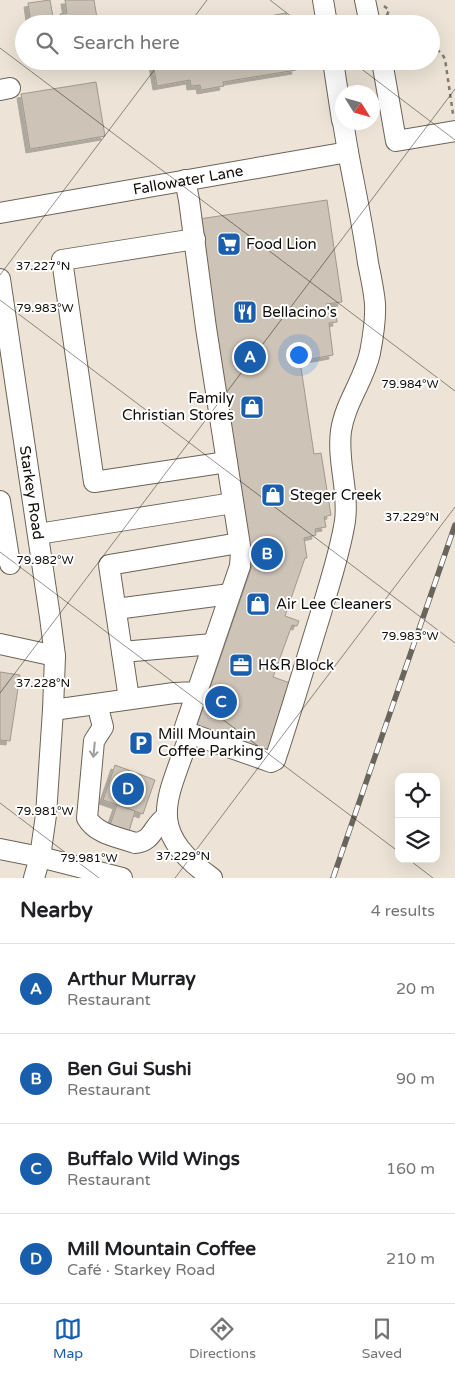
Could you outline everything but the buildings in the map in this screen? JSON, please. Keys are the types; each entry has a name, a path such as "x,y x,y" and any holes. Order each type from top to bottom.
{"street":[{"path":"323,0 326,15"},
{"path":"366,1 368,15"},
{"path":"334,70 337,85"},
{"path":"384,70 396,141 454,123"},
{"path":"185,180 234,503 240,566 185,727 186,732 190,734 271,762 275,760 302,678 345,522 346,491 340,452 341,431 346,410 363,374 374,330 375,305 364,232 344,130"},
{"name":"Fallowater Lane","path":"0,214 348,152"},
{"path":"195,239 62,260 87,438 94,482 227,462"},
{"name":"Starkey Road","path":"0,279 8,386 38,534 55,656 46,815 40,857 34,878"},
{"path":"0,501 5,564 42,558"},
{"path":"38,534 234,503"},
{"path":"129,699 109,565 239,543"},
{"path":"116,609 230,594"},
{"path":"0,644 55,656"},
{"path":"122,652 213,644"},
{"path":"53,710 174,693 197,692"},
{"path":"97,704 103,726 94,741 87,818 91,826 99,831 135,843 146,840 152,835 160,821 166,817"},
{"path":"190,734 167,803 166,817 169,831 184,855 212,878"},
{"path":"128,832 136,835 142,833 145,828 173,752"},
{"path":"87,818 110,826"},
{"path":"0,849 122,878"}],"path":[{"path":"440,52 445,59 454,123"}],"railway":[{"path":"333,878 455,525"}],"place":[{"name":"Food Lion","path":"229,244"},
{"name":"Bellacino's","path":"245,312"},
{"name":"Arthur Murray","path":"250,357"},
{"name":"Family Christian Stores","path":"252,407"},
{"name":"Steger Creek","path":"273,495"},
{"name":"Ben Gui Sushi","path":"267,554"},
{"name":"Air Lee Cleaners","path":"258,604"},
{"name":"H&R Block","path":"241,665"},
{"name":"Buffalo Wild Wings","path":"221,702"},
{"name":"Mill Mountain Coffee Parking","path":"141,743"},
{"name":"Mill Mountain Coffee","path":"128,789"}]}
